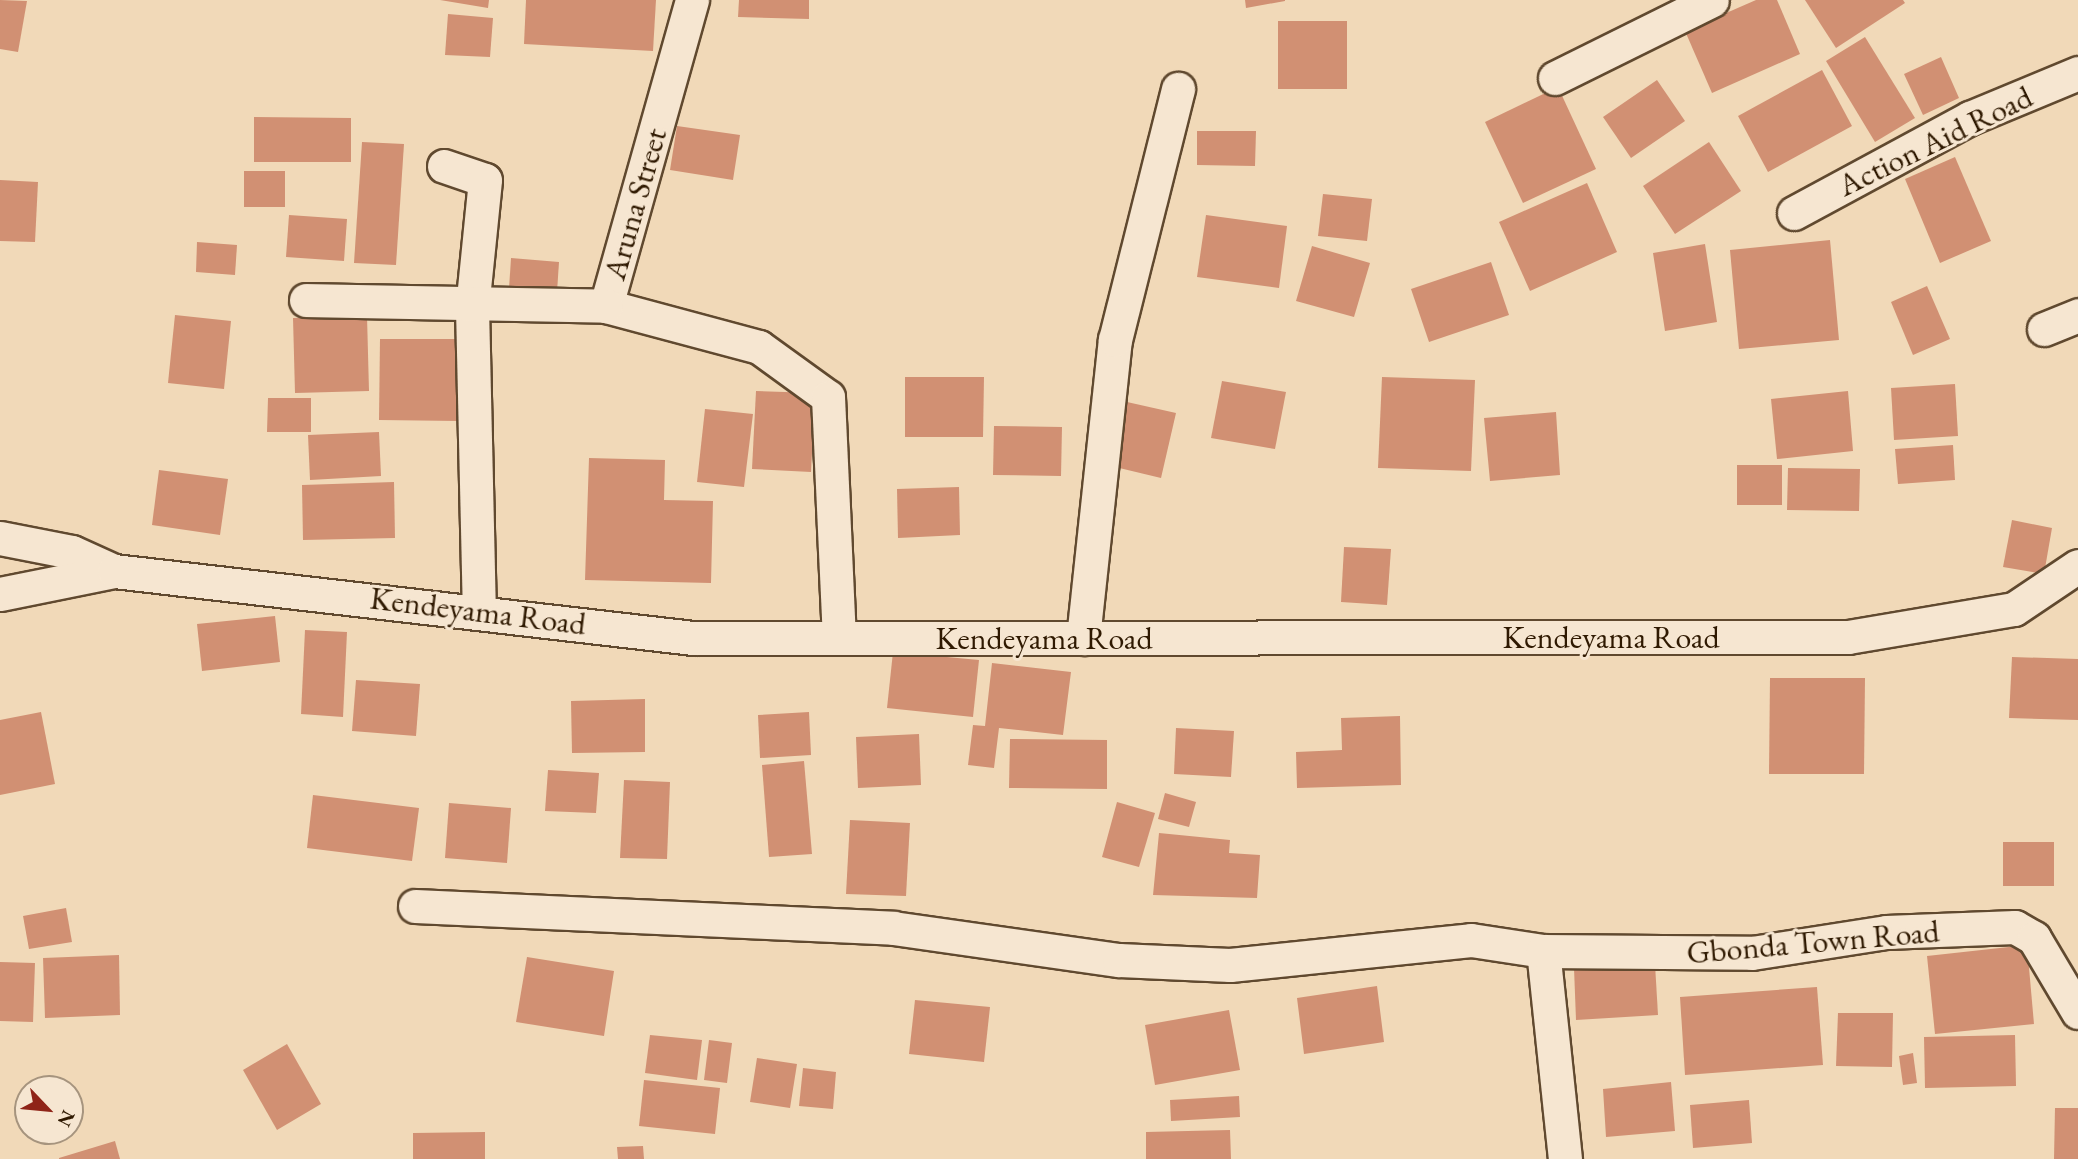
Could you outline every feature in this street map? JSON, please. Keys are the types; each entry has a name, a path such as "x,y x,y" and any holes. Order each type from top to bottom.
{"street":[{"name":"Aruna Street","path":"692,0 606,306 759,347 828,397 839,638"},
{"path":"1555,78 1712,0"},
{"name":"Action Aid Road","path":"1794,213 1970,118 2078,73"},
{"path":"1083,638 1115,340 1178,89"},
{"path":"444,166 485,180 472,307 479,610"},
{"path":"306,300 472,307 606,306"},
{"path":"2044,329 2078,315"},
{"path":"0,538 72,552 114,571"},
{"name":"Kendeyama Road","path":"0,594 114,571 479,610 693,638 1848,637 2014,609 2078,566"},
{"name":"Gbonda Town Road","path":"415,906 893,928 1119,960 1230,965 1471,940 1543,951 1752,953 1886,932 2015,927 2034,938 2078,1012"},
{"path":"1543,951 1565,1159"}],"building":[{"path":"0,0 27,1 18,52 0,49"},
{"path":"440,0 489,0 488,8"},
{"path":"526,0 656,0 653,51 524,44"},
{"path":"739,0 809,0 809,19 738,17"},
{"path":"1245,0 1285,0 1285,1 1246,8"},
{"path":"1756,0 1777,0 1800,54 1712,93 1685,31"},
{"path":"1805,0 1903,0 1905,3 1836,48"},
{"path":"448,14 493,18 490,57 445,55"},
{"path":"1278,21 1347,21 1347,89 1278,89"},
{"path":"1865,37 1915,118 1875,142 1826,61"},
{"path":"1941,57 1959,98 1923,115 1904,74"},
{"path":"1822,70 1852,126 1768,172 1738,116"},
{"path":"1657,80 1685,121 1631,158 1603,117"},
{"path":"1558,87 1596,169 1523,203 1485,122"},
{"path":"254,117 351,118 351,162 254,162"},
{"path":"677,126 740,135 733,180 670,170"},
{"path":"1197,131 1256,131 1255,166 1197,165"},
{"path":"362,142 404,144 396,265 354,263"},
{"path":"1709,142 1741,191 1675,234 1643,186"},
{"path":"1955,157 1991,241 1940,263 1905,179"},
{"path":"244,171 285,171 285,207 244,207"},
{"path":"0,180 38,182 35,242 0,241"},
{"path":"1587,183 1617,252 1530,291 1499,222"},
{"path":"1323,194 1372,199 1367,241 1318,236"},
{"path":"289,215 347,219 344,261 286,257"},
{"path":"1206,215 1287,226 1279,288 1197,277"},
{"path":"1830,240 1839,340 1739,349 1730,250"},
{"path":"197,242 237,245 235,275 196,272"},
{"path":"1705,244 1717,322 1665,331 1653,253"},
{"path":"1312,246 1370,263 1354,317 1296,301"},
{"path":"511,258 559,262 557,292 509,289"},
{"path":"1491,262 1509,315 1429,342 1411,289"},
{"path":"1927,286 1950,339 1913,355 1891,302"},
{"path":"175,315 231,321 224,389 168,383"},
{"path":"367,316 369,391 295,393 293,318"},
{"path":"380,339 460,339 459,421 379,420"},
{"path":"905,377 984,377 983,437 905,437"},
{"path":"1382,377 1475,380 1471,471 1378,468"},
{"path":"1222,381 1286,392 1275,449 1211,438"},
{"path":"1955,384 1958,436 1894,440 1891,388"},
{"path":"756,391 815,393 811,472 752,469"},
{"path":"1848,391 1853,451 1777,459 1771,399"},
{"path":"268,398 311,398 311,432 267,432"},
{"path":"1127,402 1176,413 1161,478 1111,466"},
{"path":"705,409 753,414 744,487 697,482"},
{"path":"1556,412 1560,475 1490,481 1484,418"},
{"path":"994,426 1062,427 1061,476 993,475"},
{"path":"379,432 381,476 310,480 308,435"},
{"path":"1953,445 1955,480 1898,484 1895,449"},
{"path":"589,458 665,460 664,500 713,501 711,583 585,580"},
{"path":"1737,465 1782,465 1782,505 1737,505"},
{"path":"1788,468 1860,469 1859,511 1787,510"},
{"path":"159,470 228,479 220,535 152,525"},
{"path":"394,482 395,538 303,540 302,485"},
{"path":"959,487 960,535 898,538 897,489"},
{"path":"2012,520 2052,528 2044,574 2003,567"},
{"path":"1344,547 1391,549 1387,605 1341,602"},
{"path":"275,616 280,662 202,671 197,624"},
{"path":"305,630 347,632 343,717 301,714"},
{"path":"893,652 979,660 973,717 887,708"},
{"path":"2012,657 2078,659 2078,720 2009,718"},
{"path":"992,663 1071,672 1063,735 999,728 994,768 968,765 973,725 985,726"},
{"path":"1770,678 1865,678 1864,774 1769,774"},
{"path":"356,680 420,684 416,736 352,731"},
{"path":"645,699 645,752 572,753 571,701"},
{"path":"41,712 55,784 0,795 0,720"},
{"path":"809,712 811,755 760,758 758,715"},
{"path":"1400,716 1401,785 1297,788 1296,752 1342,750 1341,718"},
{"path":"1176,728 1234,731 1231,777 1174,774"},
{"path":"919,734 921,785 858,788 856,737"},
{"path":"1010,739 1107,740 1107,789 1009,788"},
{"path":"804,761 812,854 769,857 762,765"},
{"path":"548,770 599,773 596,813 545,811"},
{"path":"624,780 670,782 667,859 620,858"},
{"path":"1165,793 1196,802 1189,827 1158,819"},
{"path":"313,795 419,808 412,861 307,848"},
{"path":"1117,802 1155,813 1139,867 1102,857"},
{"path":"449,803 511,808 507,863 445,858"},
{"path":"850,820 910,823 906,896 846,894"},
{"path":"1159,833 1230,840 1229,853 1260,855 1257,898 1153,895"},
{"path":"2003,842 2054,842 2054,886 2003,886"},
{"path":"66,908 72,942 29,949 23,916"},
{"path":"2027,945 2034,1024 1935,1034 1927,956"},
{"path":"119,955 120,1015 45,1018 43,958"},
{"path":"527,957 614,971 604,1036 516,1022"},
{"path":"0,962 35,963 33,1022 0,1021"},
{"path":"1655,964 1658,1015 1576,1020 1574,968"},
{"path":"1377,986 1384,1042 1304,1054 1297,998"},
{"path":"1817,987 1823,1065 1685,1075 1680,997"},
{"path":"915,1000 990,1007 984,1062 909,1054"},
{"path":"1229,1010 1240,1070 1155,1085 1145,1025"},
{"path":"1838,1013 1893,1013 1892,1067 1836,1066"},
{"path":"650,1035 702,1040 697,1080 645,1073"},
{"path":"2015,1035 2016,1086 1925,1088 1924,1037"},
{"path":"709,1040 732,1043 727,1083 704,1080"},
{"path":"287,1044 321,1104 277,1130 243,1070"},
{"path":"1913,1053 1917,1083 1903,1085 1899,1056"},
{"path":"757,1058 797,1064 790,1108 750,1102"},
{"path":"803,1068 836,1072 833,1109 799,1106"},
{"path":"644,1080 720,1088 715,1134 639,1126"},
{"path":"1671,1082 1675,1131 1606,1137 1603,1089"},
{"path":"1239,1096 1240,1117 1171,1121 1170,1100"},
{"path":"1749,1100 1752,1143 1693,1148 1690,1105"},
{"path":"2055,1108 2078,1108 2078,1159 2054,1159"},
{"path":"1230,1130 1231,1159 1146,1159 1146,1132"},
{"path":"485,1132 485,1159 413,1159 413,1133"},
{"path":"115,1141 120,1159 59,1159 59,1158"},
{"path":"643,1146 644,1159 618,1159 617,1147"}]}
